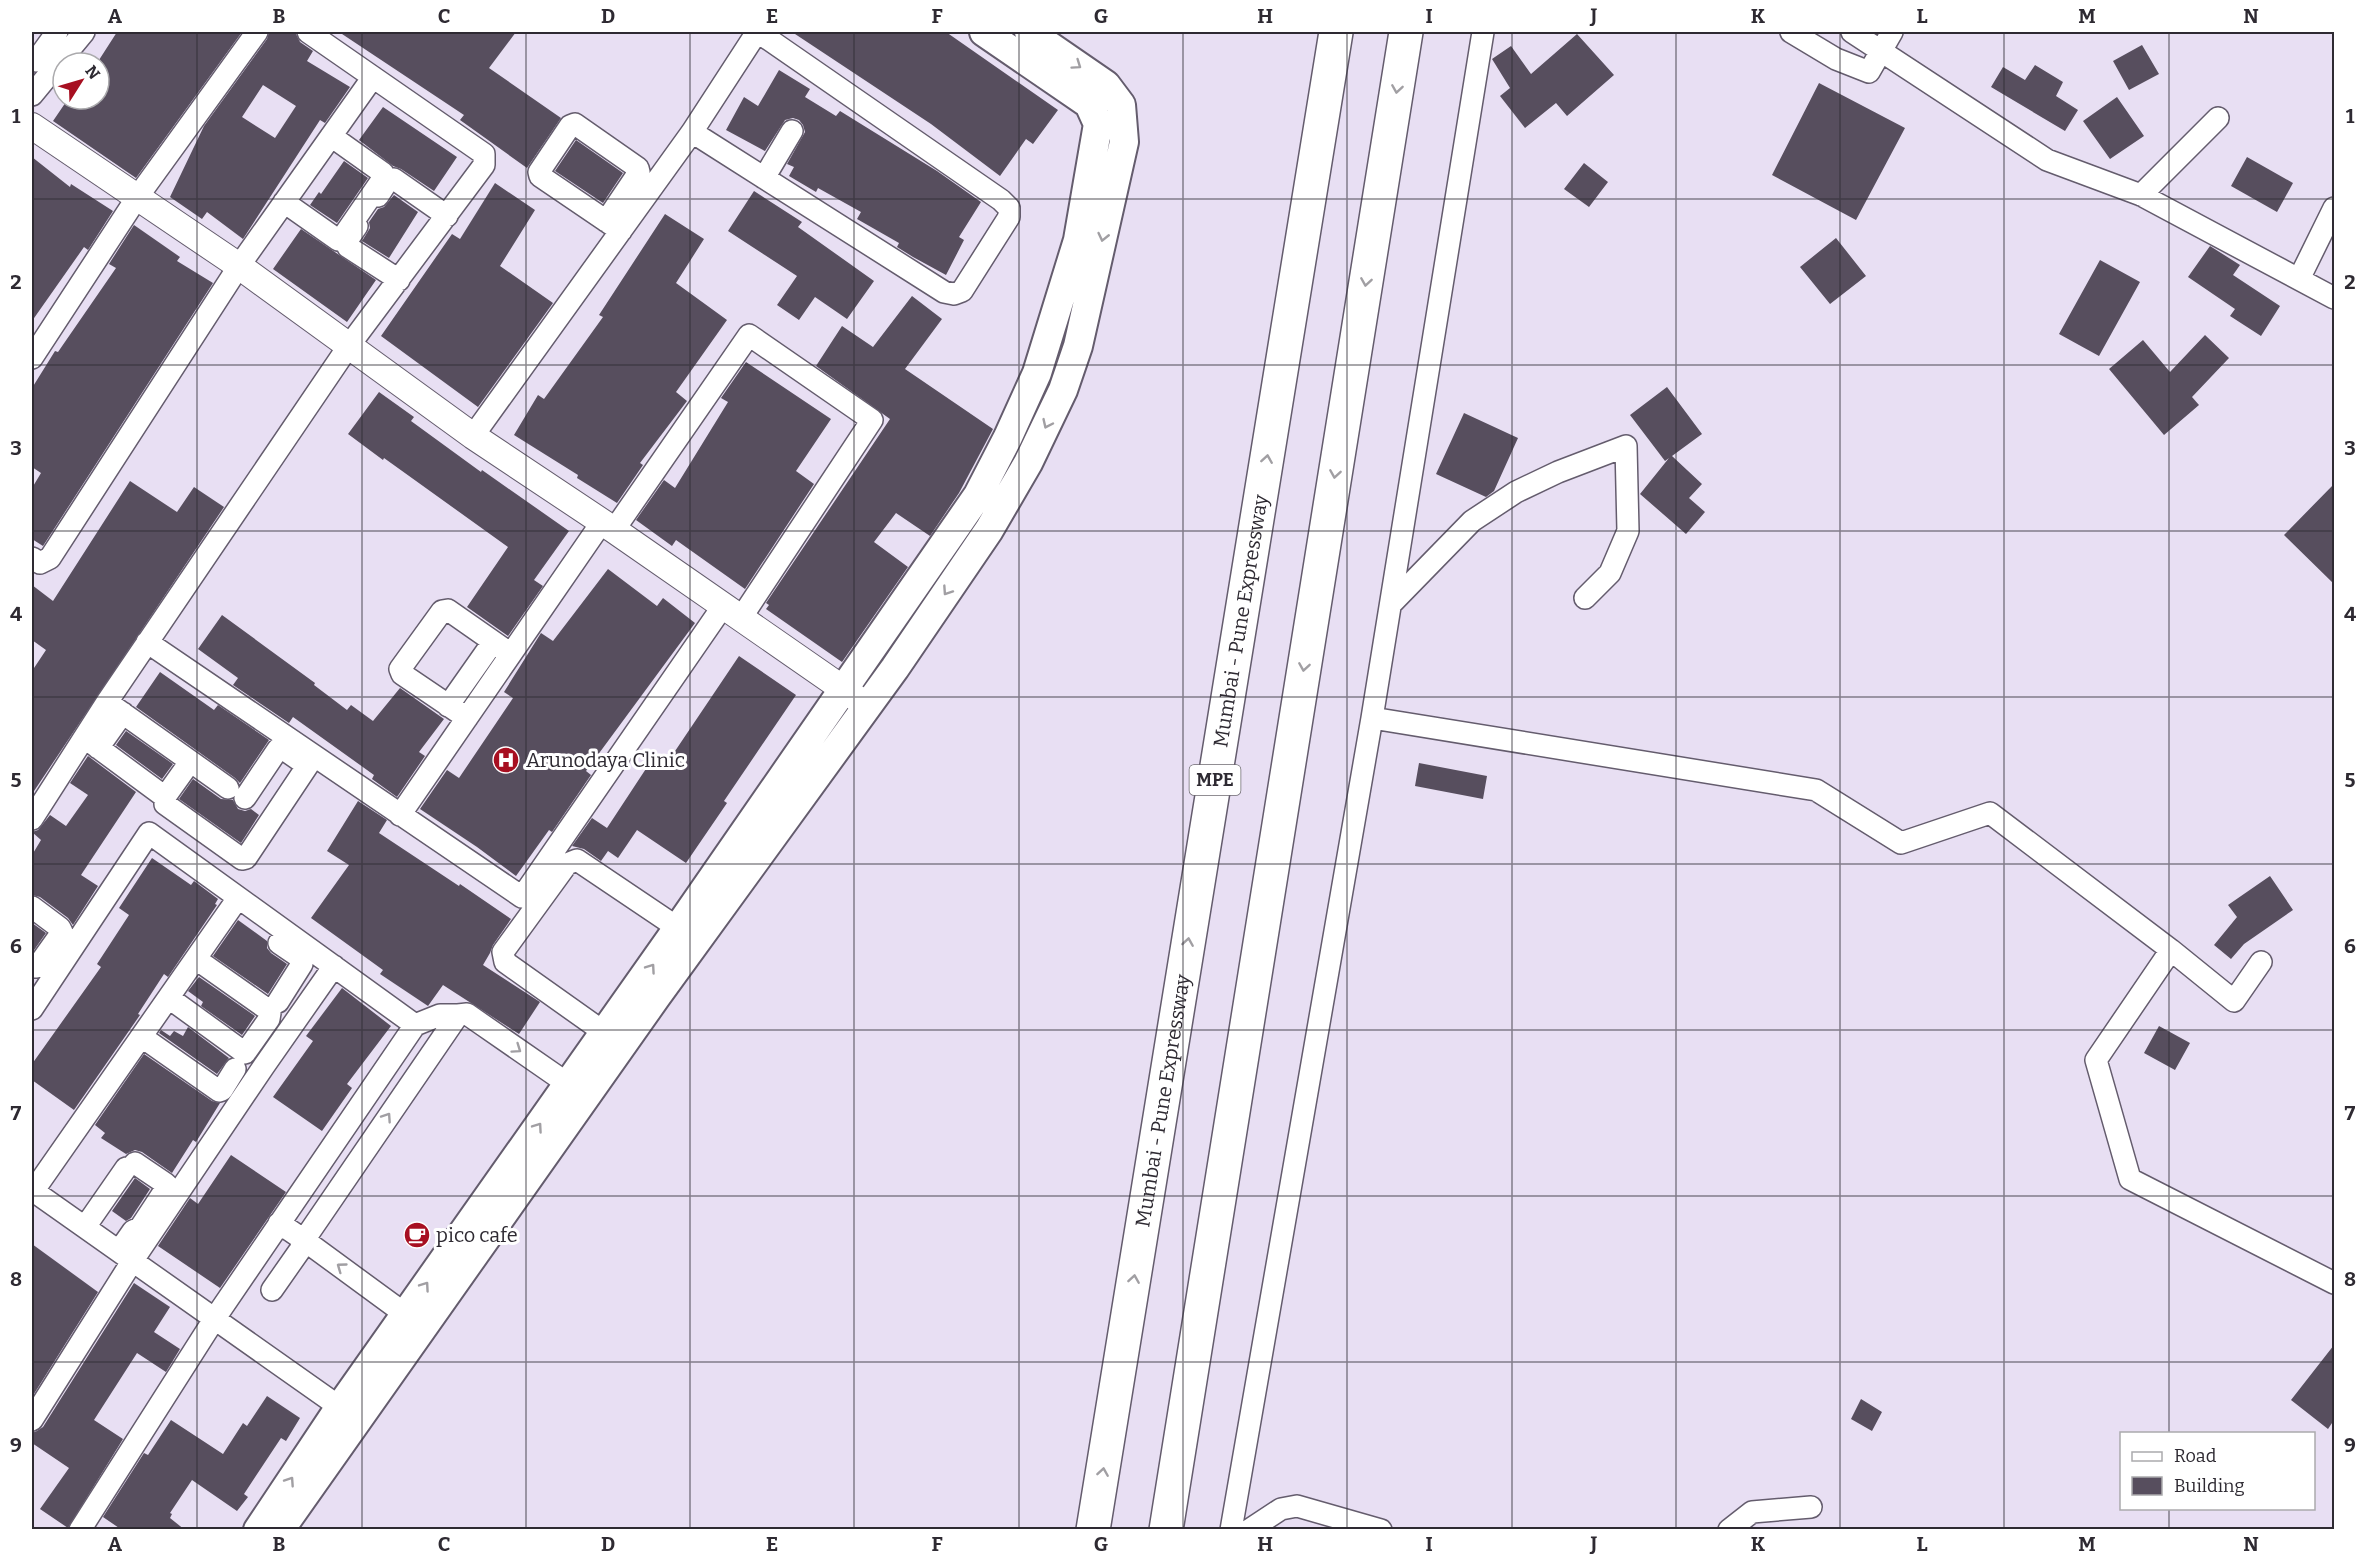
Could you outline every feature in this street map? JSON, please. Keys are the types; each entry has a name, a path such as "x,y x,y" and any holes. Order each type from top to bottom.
{"highway":[{"name":"Mumbai - Pune Expressway","path":"1093,1530 1336,32"},
{"path":"1166,1530 1406,32"}],"main road":[{"path":"281,1530 405,1314 605,1033 844,690 978,495 1008,437 1037,373 1078,240 1098,124 1089,104 984,32"},
{"path":"258,1530 349,1413 867,706 989,530 1028,463 1063,390 1078,346 1124,142 1120,105 1106,85 1029,32"}],"street":[{"path":"36,60 57,32"},
{"path":"32,95 82,32"},
{"path":"32,358 136,199 257,32"},
{"path":"32,819 91,743 115,707 147,642 348,347 484,165 484,154 308,32"},
{"path":"473,436 613,226 692,132 758,32 1001,200 1009,208 1009,217 962,291 954,294 944,292 692,132"},
{"path":"1231,1530 1372,718 1484,32"},
{"path":"1791,32 1836,58 1869,72 1892,32"},
{"path":"1851,32 2047,160 2140,195 2334,298"},
{"path":"32,558 40,563 50,558 239,266 373,77"},
{"path":"718,114 732,94 722,86"},
{"path":"2140,195 2218,118"},
{"path":"574,124 638,168 639,172 613,226 540,176 538,172 570,126 574,124"},
{"path":"32,126 136,199 239,266 473,436 608,526 867,706"},
{"path":"764,178 792,131"},
{"path":"284,202 338,240 342,238 384,177 383,173 331,136"},
{"path":"399,280 348,247 346,242 389,179 394,179 447,216"},
{"path":"2299,279 2334,208"},
{"path":"147,642 311,761 400,815 522,897 872,420 749,335 511,654 400,815"},
{"path":"1391,604 1473,521 1516,492 1558,472 1626,446 1628,531 1610,573 1585,598"},
{"path":"466,718 402,674 400,669 442,611 448,610 511,654"},
{"path":"448,706 493,642"},
{"path":"115,707 236,793 278,749 282,748 311,761"},
{"path":"1372,718 1816,790 1901,843 1990,813 2171,950 2234,1001 2261,962"},
{"path":"91,743 165,796"},
{"path":"190,762 165,796 165,804 242,859 246,858 311,761"},
{"path":"32,1008 59,951 149,833 238,898 301,958 302,964 278,1002"},
{"path":"605,1033 505,962 502,952 567,864 577,860 678,928"},
{"path":"145,1039 176,1004 238,898"},
{"path":"32,907 62,932 59,951 38,967 32,967"},
{"path":"349,1413 32,1191 200,962 238,919 243,917 334,966 415,1025"},
{"path":"2171,950 2097,1060 2130,1179 2334,1283"},
{"path":"145,1039 219,1091 222,1090 269,1019 270,1013 200,962"},
{"path":"32,1419 126,1256 334,966"},
{"path":"291,980 314,996"},
{"path":"176,1004 240,1061 264,1066"},
{"path":"80,1530 215,1318 415,1025 440,1015 467,1014 568,1084"},
{"path":"272,1290 300,1250 303,1240 458,1015"},
{"path":"85,1227 130,1166 166,1184 167,1187 141,1228 126,1227 126,1256"},
{"path":"279,1223 405,1314"},
{"path":"1249,1530 1281,1509 1297,1506 1381,1530"},
{"path":"1729,1530 1752,1512 1811,1507"}],"building":[{"path":"117,32 242,32 136,178 53,121 60,111 111,111 111,51 105,51"},
{"path":"269,32 295,32 300,42 313,51 307,61 350,87 325,123 320,120 243,239 207,212 202,219 170,197 204,126 267,39","holes":["263,85 296,106 275,138 242,117"]},
{"path":"339,32 516,32 489,68 561,118 527,168 460,120 464,115"},
{"path":"792,32 946,32 1058,110 1033,144 1026,139 1000,176 931,124"},
{"path":"1577,34 1614,75 1567,116 1556,103 1525,128 1500,96 1510,88 1492,59 1511,46 1531,74"},
{"path":"2142,45 2159,74 2129,90 2113,61"},
{"path":"2035,65 2063,82 2056,96 2078,110 2065,131 1991,87 2003,67 2025,80"},
{"path":"779,70 810,89 805,97 836,116 840,111 937,171 981,202 959,237 964,240 946,275 897,247 899,243 857,219 861,212 818,188 816,192 789,176 794,167 787,164 805,132 799,120 793,118 785,120 765,151 726,130 744,97 758,106"},
{"path":"1819,83 1905,128 1856,220 1772,175"},
{"path":"2117,97 2144,136 2110,159 2083,121"},
{"path":"383,107 457,157 434,191 393,166 359,140"},
{"path":"576,140 623,173 603,203 555,171"},
{"path":"32,157 70,187 71,184 113,211 88,250 84,247 32,321"},
{"path":"2247,157 2293,183 2277,212 2231,186"},
{"path":"344,161 368,178 337,223 310,205 319,192 321,194"},
{"path":"1584,163 1608,182 1589,207 1564,189"},
{"path":"495,183 535,210 500,266 553,303 478,407 381,336 452,234 460,239"},
{"path":"754,191 802,222 798,227 874,281 847,319 815,297 799,320 777,305 797,276 728,231"},
{"path":"394,195 418,212 389,258 362,241 370,228 369,222 378,209 384,207"},
{"path":"665,214 704,239 676,283 727,320 676,392 687,401 640,463 643,465 617,503 577,478 578,475 514,435 538,395 544,399 603,317 599,315"},
{"path":"134,225 180,257 177,261 213,283 43,546 32,539 32,488 41,473 32,467 32,388 55,351 58,352 116,268 109,264"},
{"path":"301,229 376,280 347,322 273,269"},
{"path":"1836,238 1866,276 1830,304 1800,267"},
{"path":"2210,246 2240,265 2233,275 2280,306 2261,336 2230,316 2235,309 2188,277"},
{"path":"2100,260 2140,282 2099,356 2059,334"},
{"path":"912,296 942,319 905,369 993,429 959,493 930,536 896,513 874,542 908,567 842,662 766,609 769,605 766,603 890,419 816,366 842,326 873,347"},
{"path":"2205,335 2229,358 2192,397 2199,405 2164,435 2109,369 2143,340 2170,372"},
{"path":"746,362 831,419 796,471 814,484 745,589 676,540 672,546 636,520 664,480 675,488 728,402 721,398"},
{"path":"1667,387 1702,434 1672,456 1702,484 1689,498 1705,512 1686,534 1640,494 1669,458 1665,461 1630,415"},
{"path":"379,392 414,417 411,421 481,472 482,470 569,531 534,580 543,586 508,636 467,607 508,547 348,434"},
{"path":"1464,413 1518,438 1494,491 1486,497 1436,474"},
{"path":"130,481 177,512 194,487 224,507 32,794 32,671 46,650 32,640 32,585 53,601"},
{"path":"2334,484 2334,584 2284,535"},
{"path":"608,569 657,606 663,598 695,623 586,771 591,775 552,832 549,830 516,876 420,809 447,770 459,778 513,698 504,692 541,633 553,641"},
{"path":"222,615 315,683 314,685 347,710 351,705 373,721 400,688 444,719 419,752 425,756 397,797 372,779 374,775 293,717 289,723 233,685 238,678 198,649"},
{"path":"739,656 796,695 724,801 727,803 686,863 637,830 618,858 608,851 601,861 584,849 572,846 592,818 607,828 655,755 667,763"},
{"path":"160,672 214,710 218,705 269,740 240,783 136,707"},
{"path":"126,731 173,764 162,779 116,745"},
{"path":"88,756 136,792 81,875 98,886 73,925 68,918 40,897 32,895 32,855 41,840 32,832 38,830 50,815 66,826 88,795 70,783"},
{"path":"1419,763 1487,776 1483,799 1415,786"},
{"path":"193,779 221,799 233,800 238,809 245,811 251,809 259,815 241,843 179,799"},
{"path":"358,801 387,820 379,833 511,919 493,945 483,965 540,1002 519,1034 443,985 428,1006 380,974 383,970 311,918 349,865 327,851"},
{"path":"152,858 191,885 194,881 218,899 215,904 217,905 168,977 164,974 138,1014 140,1015 74,1110 32,1080 32,1064 101,967 97,964 129,915 119,908"},
{"path":"2270,876 2293,910 2244,944 2231,959 2214,945 2237,917 2228,905"},
{"path":"238,920 267,941 267,948 271,953 287,964 268,994 213,956"},
{"path":"32,923 46,933 32,953"},
{"path":"199,977 255,1016 242,1035 201,1006 203,1002 188,991"},
{"path":"342,988 391,1026 347,1084 352,1088 322,1131 273,1097 313,1041 306,1036"},
{"path":"2159,1026 2190,1043 2175,1070 2144,1053"},
{"path":"188,1027 229,1058 217,1074 159,1033 161,1030 170,1036 174,1031 183,1036"},
{"path":"144,1054 212,1101 220,1103 196,1142 193,1140 172,1173 142,1152 135,1150 126,1154 101,1138 105,1133 95,1125"},
{"path":"231,1155 286,1192 220,1288 158,1246 190,1198 198,1204"},
{"path":"135,1178 150,1189 131,1218 126,1221 112,1211"},
{"path":"32,1244 98,1292 32,1397"},
{"path":"134,1283 170,1307 154,1332 180,1349 166,1372 137,1353 94,1420 123,1439 68,1528 40,1509 69,1468 32,1443 32,1433 43,1427"},
{"path":"2334,1345 2334,1420 2328,1429 2291,1400"},
{"path":"267,1396 300,1418 286,1441 281,1438 244,1494 248,1497 237,1511 192,1480 170,1513 172,1514 170,1518 185,1530 122,1530 103,1517 144,1453 148,1455 171,1420 223,1454 243,1423 247,1426"},
{"path":"1861,1399 1882,1412 1872,1431 1851,1419"}],"place":[{"name":"Arunodaya Clinic","path":"506,760"},
{"name":"pico cafe","path":"417,1235"}]}
